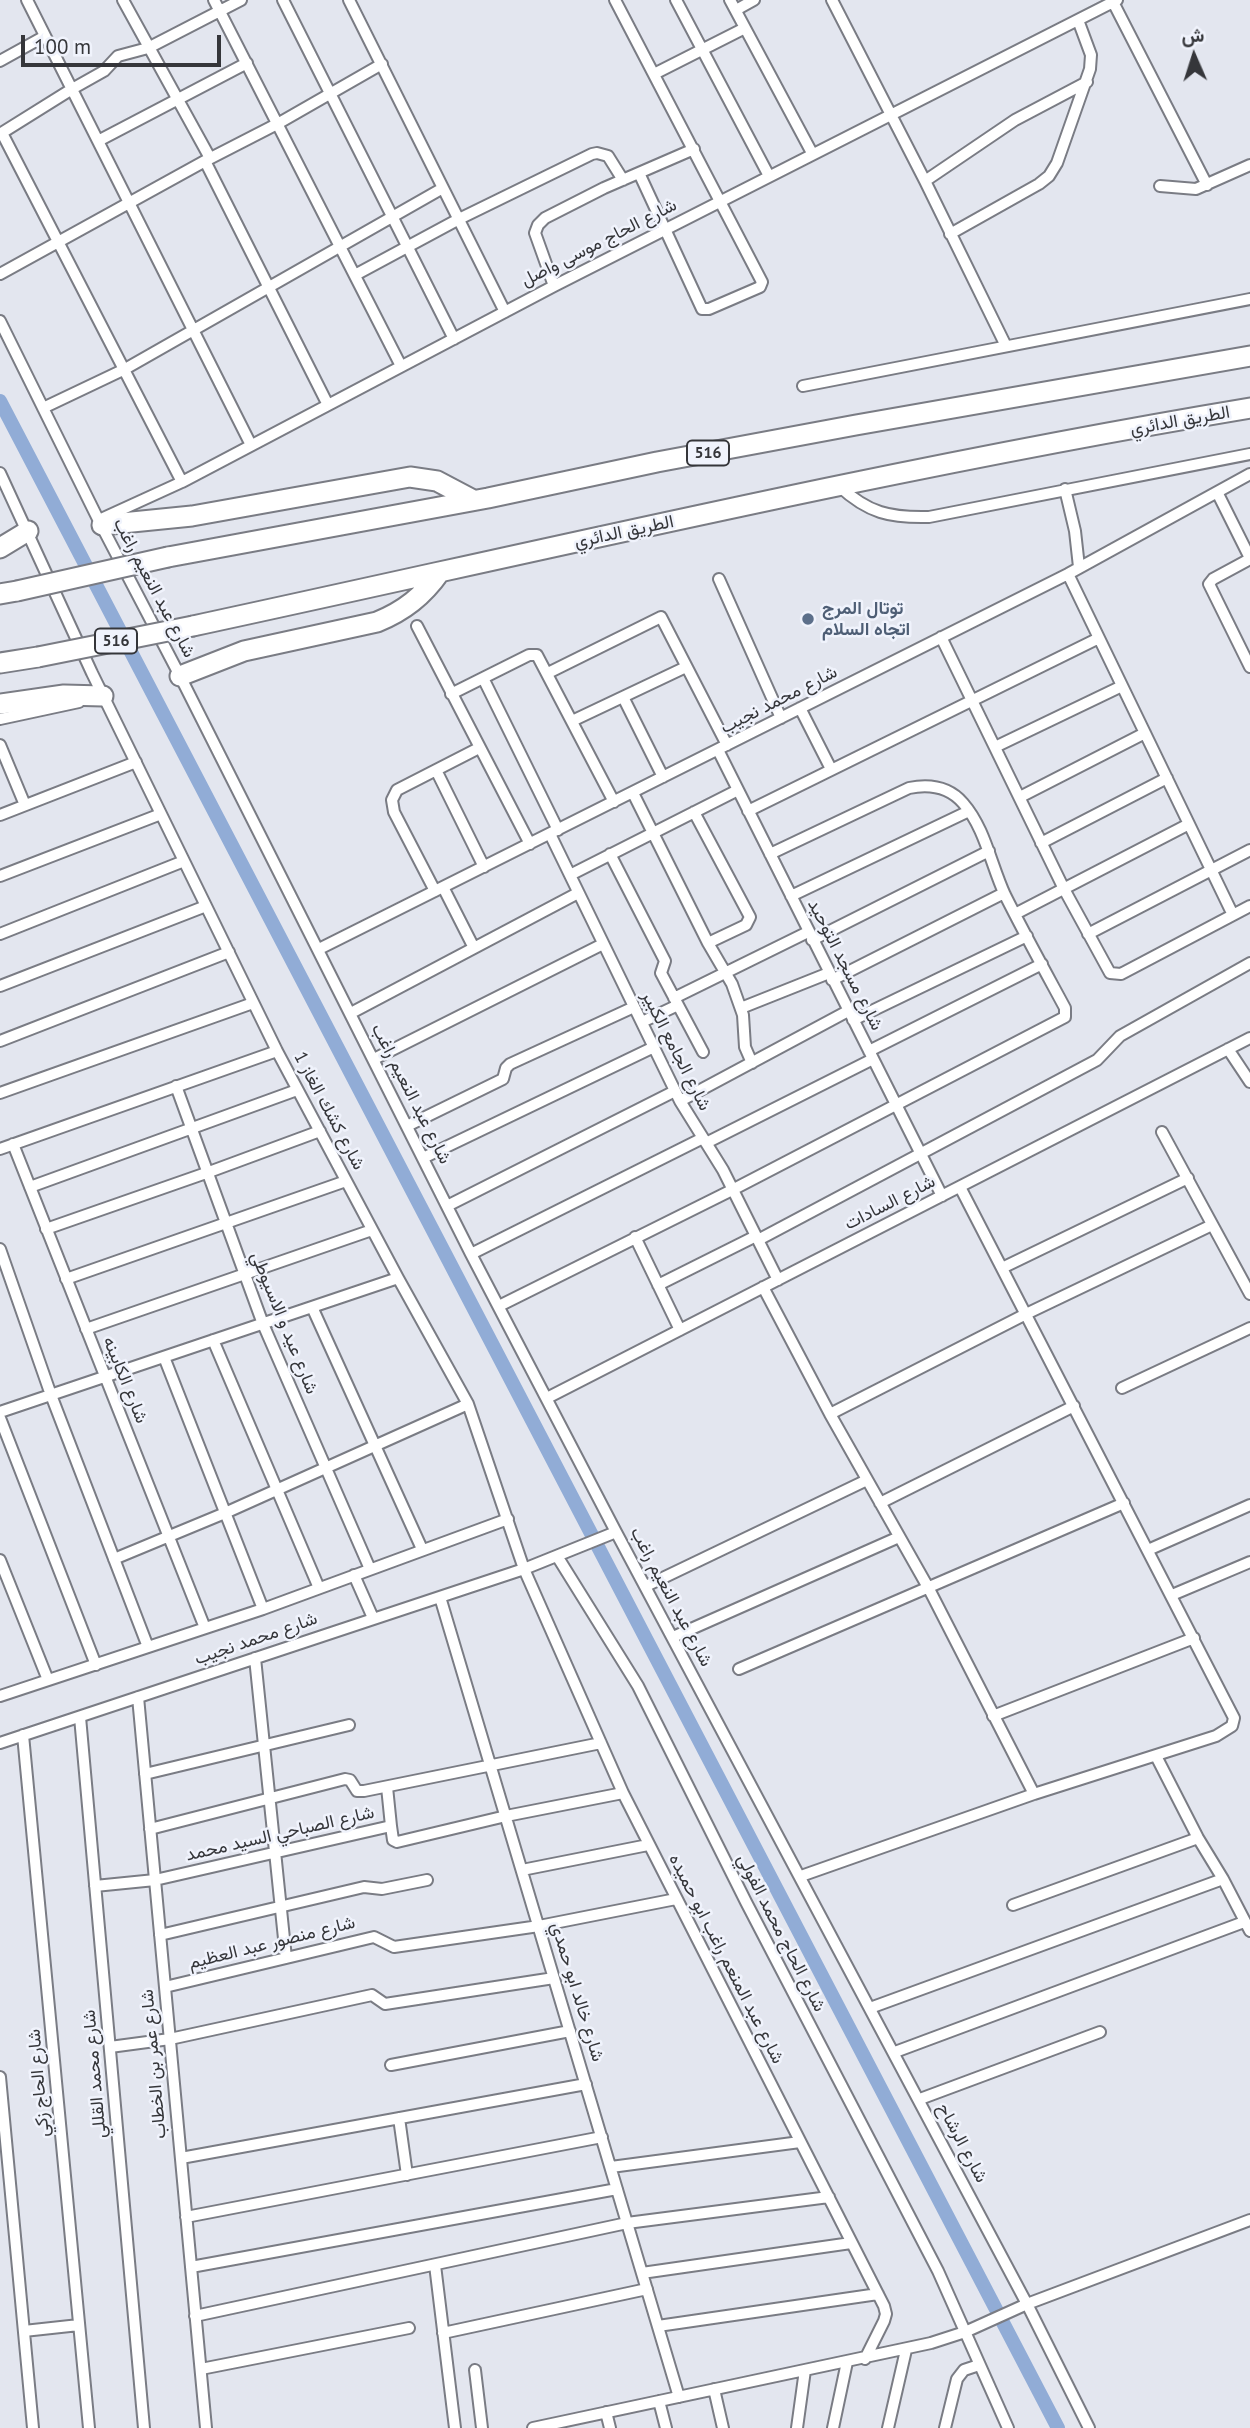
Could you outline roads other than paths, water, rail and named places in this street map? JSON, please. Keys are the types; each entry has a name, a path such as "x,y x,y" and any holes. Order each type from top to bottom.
{"highway":[{"name":"516","path":"8,593 167,556 473,500 657,462 1250,356"},
{"name":"الطريق الدائري","path":"0,663 193,626 839,486 1250,408"},
{"path":"100,523 191,516 410,477 437,481 473,500"},
{"path":"0,548 27,530"},
{"path":"180,676 244,651 377,622 419,597 440,572"},
{"path":"0,705 64,695 103,696"}],"street":[{"path":"27,0 251,445"},
{"path":"123,0 207,159 328,405"},
{"path":"214,0 401,366"},
{"path":"182,482 1,134 104,71 118,56 148,48 241,0"},
{"path":"283,0 454,339"},
{"path":"349,0 505,312"},
{"path":"615,0 762,282 760,286 709,309 702,309 639,173"},
{"path":"676,0 769,176"},
{"path":"754,0 733,5 812,153"},
{"path":"832,0 1006,346"},
{"path":"1115,1 1207,185"},
{"name":"شارع الحاج موسى واصل","path":"100,523 666,228 1115,1"},
{"path":"950,234 1049,176 1063,149 1092,60 1078,20"},
{"path":"654,74 745,28"},
{"path":"0,61 45,36"},
{"path":"98,141 247,63"},
{"path":"0,274 382,64"},
{"path":"925,181 1015,120 1087,82"},
{"path":"554,286 535,233 545,218 694,149"},
{"path":"355,275 459,219 592,154 608,156 623,180"},
{"path":"1160,186 1196,189 1250,165"},
{"path":"43,408 125,369 443,188"},
{"path":"803,386 1250,299"},
{"name":"شارع عبد النعيم راغب","path":"0,321 471,1254 616,1532 801,1876"},
{"path":"839,486 870,509 889,515 929,517 1250,454"},
{"path":"0,473 27,530 0,536"},
{"name":"شارع محمد نجيب","path":"319,949 1068,574 1250,474"},
{"path":"1065,489 1075,531 1079,567"},
{"path":"1217,492 1250,559 1213,579 1209,584 1250,667"},
{"name":"شارع كشك الغاز 1","path":"27,530 103,696 277,1051 468,1404 524,1569"},
{"path":"1068,574 1233,915"},
{"path":"719,579 781,718"},
{"name":"شارع مسجد التوحيد","path":"548,673 661,617 687,667 748,811 942,1196"},
{"path":"417,626 530,844"},
{"path":"941,637 1041,843 1107,970 1113,974 1121,974 1250,906"},
{"path":"748,811 1099,638"},
{"path":"451,694 534,654 539,657 614,802"},
{"path":"572,721 687,667"},
{"name":"شارع الجامع الكبير","path":"484,678 554,832 569,875 677,1096 734,1189 778,1280"},
{"path":"995,747 1122,686"},
{"path":"0,719 103,696"},
{"path":"623,697 663,778"},
{"path":"800,708 831,769"},
{"path":"1020,797 1145,733"},
{"path":"0,745 25,805"},
{"path":"474,948 392,806 397,790 479,748"},
{"path":"0,815 136,762"},
{"path":"436,771 484,867"},
{"path":"1041,843 1167,778"},
{"path":"499,1306 734,1189 1060,1022 1065,1017 1066,1013 1042,964 1004,893 989,851 969,811 962,802 943,789 920,786 909,788 770,854"},
{"path":"569,875 738,790"},
{"path":"633,793 708,943 726,973 741,1008 745,1047 752,1063"},
{"path":"791,896 969,811"},
{"path":"694,812 750,917 746,925 708,943"},
{"path":"0,876 161,814"},
{"path":"1015,914 1189,824"},
{"path":"1088,934 1250,850"},
{"path":"642,1022 726,973 989,851"},
{"path":"610,854 665,961 666,964 660,972 703,1052"},
{"path":"0,934 184,861"},
{"path":"351,1013 578,893"},
{"path":"741,1008 831,976 1004,893"},
{"path":"0,986 206,906"},
{"path":"447,1206 677,1096 1027,936"},
{"path":"374,1059 603,944"},
{"path":"0,1041 229,952"},
{"path":"658,1285 921,1155 1097,1060 1120,1036 1250,963"},
{"path":"471,1254 705,1140 1042,964"},
{"path":"0,1093 253,1003"},
{"path":"407,1126 503,1079 510,1064 634,1007"},
{"name":"شارع السادات","path":"547,1398 1250,1038"},
{"path":"423,1158 654,1047"},
{"path":"1228,1049 1250,1082"},
{"path":"0,1149 277,1051"},
{"name":"شارع عيد و الاسيوطي","path":"176,1086 263,1324 370,1569"},
{"path":"30,1187 298,1090"},
{"path":"46,1229 320,1131"},
{"path":"1162,1132 1250,1294"},
{"name":"شارع الكابينه","path":"13,1144 205,1629"},
{"path":"1002,1268 1188,1178"},
{"path":"66,1279 346,1181"},
{"path":"801,1876 1034,1794 1216,1735 1232,1726 1234,1718 960,1187"},
{"path":"830,1414 1026,1314 1212,1225"},
{"path":"86,1329 372,1230"},
{"path":"635,1237 680,1330"},
{"path":"0,1249 51,1395 148,1647"},
{"path":"0,1412 398,1278"},
{"path":"0,1291 13,1286"},
{"path":"763,1287 830,1414 929,1589 1034,1794"},
{"path":"312,1307 422,1549"},
{"path":"1122,1388 1250,1328"},
{"path":"212,1340 318,1588"},
{"path":"164,1357 263,1609"},
{"path":"114,1559 225,1513 468,1404"},
{"path":"880,1503 1074,1406"},
{"path":"0,1418 96,1665"},
{"path":"646,1587 867,1480"},
{"path":"739,1669 1124,1503"},
{"path":"1148,1550 1250,1505"},
{"name":"شارع محمد نجيب","path":"0,1696 263,1609 508,1519"},
{"name":"شارع محمد نجيب","path":"0,1743 524,1569 616,1532"},
{"path":"673,1637 899,1537"},
{"name":"شارع الحاج محمد الفولي","path":"561,1554 638,1686 740,1891 938,2271 1008,2428"},
{"path":"0,1560 48,1680"},
{"path":"1172,1595 1250,1562"},
{"name":"شارع عبد المنعم راغب ابو حميده","path":"524,1569 623,1794 884,2306 885,2316 865,2359"},
{"path":"354,1575 373,1618"},
{"name":"شارع خالد ابو حمدي","path":"440,1597 679,2397"},
{"path":"993,1716 1194,1638"},
{"path":"255,1658 286,1958"},
{"name":"شارع عمر بن الخطاب","path":"138,1697 206,2428"},
{"name":"شارع محمد القللي","path":"80,1717 144,2428"},
{"path":"145,1774 349,1725"},
{"name":"شارع الحاج زكي","path":"23,1735 89,2428"},
{"path":"150,1829 347,1779 351,1780 358,1792 601,1743"},
{"path":"895,2052 1247,1927 1156,1756"},
{"path":"387,1787 391,1826"},
{"name":"شارع الصباحي السيد محمد","path":"95,1886 155,1880 391,1826 393,1840 397,1842 506,1816 623,1794"},
{"path":"1013,1905 1198,1838"},
{"path":"522,1870 648,1845"},
{"name":"شارع الرشاح","path":"801,1876 1027,2304 1089,2428"},
{"path":"870,2008 1223,1879"},
{"path":"160,1935 364,1887 388,1888 427,1880"},
{"name":"شارع منصور عبد العظيم","path":"165,1987 374,1937 394,1947 539,1926 676,1899"},
{"path":"110,2047 170,2039 372,1995 384,2004 554,1978"},
{"path":"391,2065 570,2031"},
{"path":"919,2099 1100,2032"},
{"path":"0,2077 6,2200 24,2331 33,2428"},
{"path":"181,2158 586,2084"},
{"path":"399,2118 407,2175"},
{"path":"186,2217 602,2137"},
{"path":"611,2167 800,2142"},
{"path":"191,2267 617,2189"},
{"path":"195,2316 627,2223 829,2197"},
{"path":"533,2428 555,2426 606,2412 906,2350 965,2332 1027,2304 1250,2220"},
{"path":"642,2273 851,2243"},
{"path":"435,2264 455,2428"},
{"path":"443,2333 647,2289"},
{"path":"658,2326 878,2294"},
{"path":"24,2331 79,2325"},
{"path":"201,2369 409,2328"},
{"path":"888,2428 906,2350"},
{"path":"833,2428 847,2362"},
{"path":"945,2428 957,2379 964,2370 979,2365"},
{"path":"475,2370 482,2428"},
{"path":"797,2428 805,2370"},
{"path":"714,2389 723,2428"},
{"path":"659,2401 666,2428"},
{"path":"606,2412 610,2428"}],"waterway":[{"path":"0,401 1058,2428"}],"place":[{"name":"توتال المرج اتجاه السلام","path":"808,619"}]}
